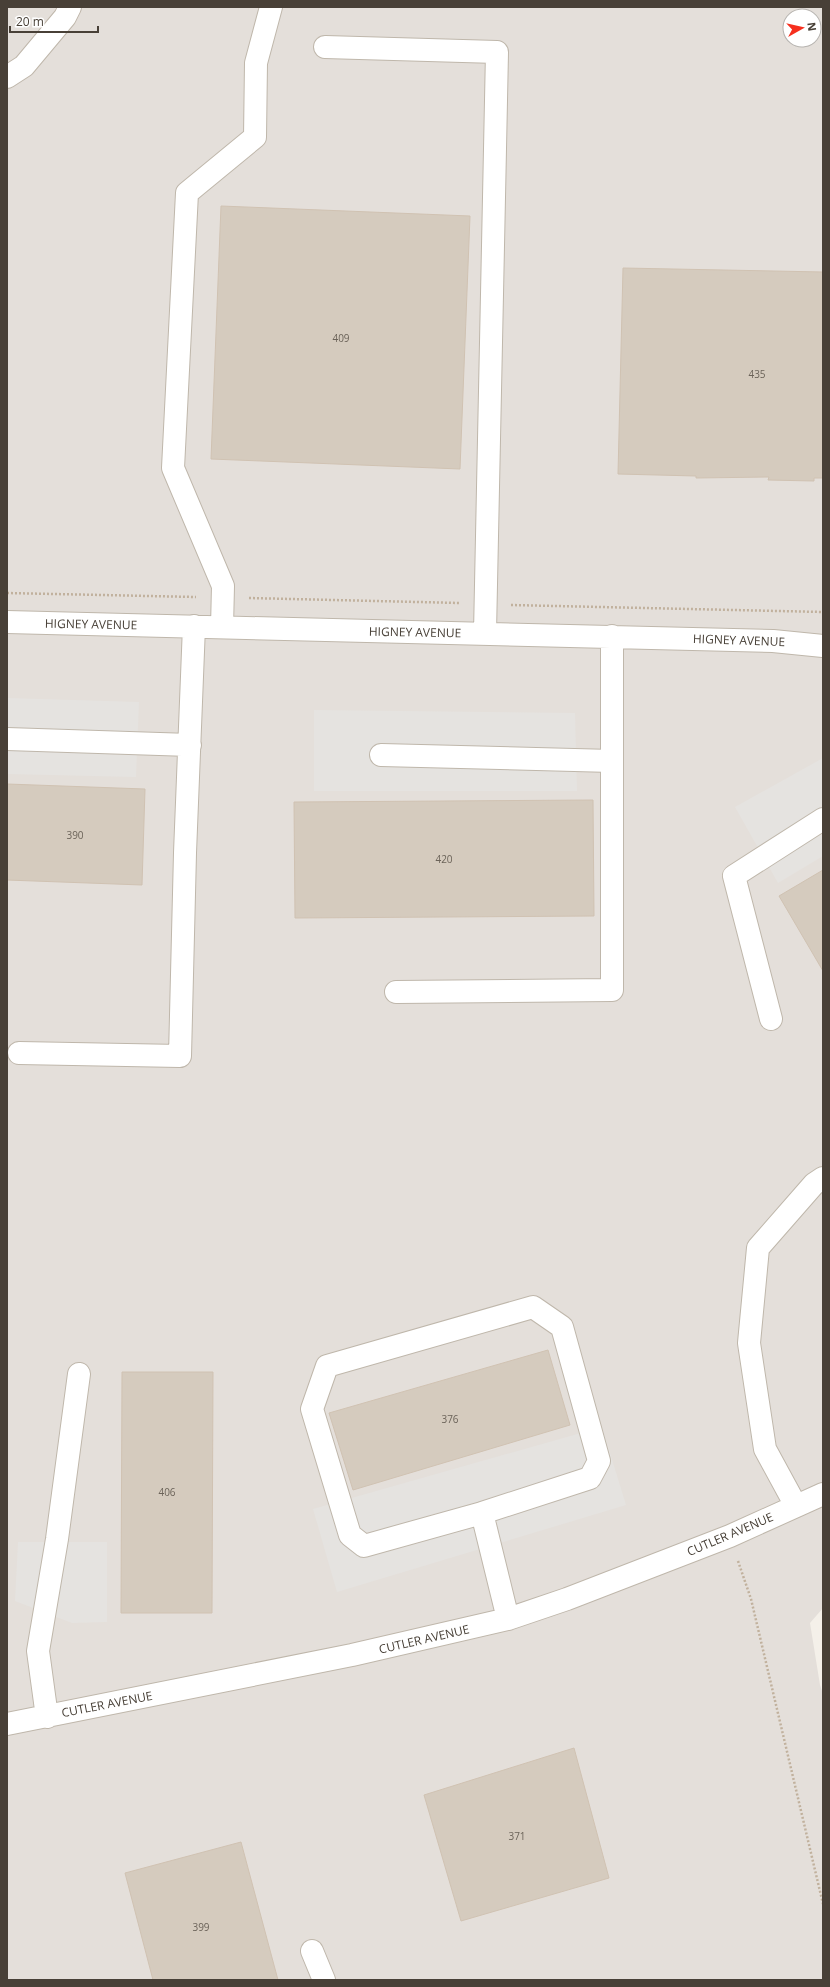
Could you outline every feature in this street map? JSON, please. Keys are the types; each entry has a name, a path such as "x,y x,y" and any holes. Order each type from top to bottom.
{"street":[{"path":"7,77 24,66 65,17 70,7"},
{"path":"222,627 223,586 173,468 187,193 255,137 256,63 271,7"},
{"path":"325,47 497,52 485,633"},
{"name":"HIGNEY AVENUE","path":"7,622 773,640 823,646"},
{"path":"20,1053 180,1056 185,853 194,626"},
{"path":"396,992 612,990 612,636"},
{"path":"7,739 190,745"},
{"path":"381,755 612,761"},
{"path":"771,1019 734,876 823,819"},
{"path":"796,1506 766,1449 749,1343 758,1248 814,1184 823,1178"},
{"path":"533,1308 562,1326 599,1461 590,1478 482,1513 364,1546 350,1535 312,1409 327,1366 533,1308"},
{"path":"47,1716 38,1651 57,1539 79,1374"},
{"name":"CUTLER AVENUE","path":"7,1724 352,1655 508,1619 567,1599 730,1536 823,1494"},
{"path":"482,1513 508,1619"},
{"path":"312,1951 324,1980"}],"path":[{"path":"7,593 823,612"},
{"path":"730,1536 751,1598 823,1904"}],"shaded area":[{"path":"7,7 823,7 823,1608 810,1623 820,1685 823,1694 823,1980 7,1980"},
{"path":"7,698 139,702 136,777 7,774"},
{"path":"314,710 575,713 577,791 314,791"},
{"path":"823,758 823,856 778,883 735,807"},
{"path":"602,1427 626,1505 337,1592 313,1509"},
{"path":"18,1542 107,1542 107,1622 72,1623 15,1601"}],"building":[{"path":"221,206 470,216 460,469 211,459"},
{"path":"623,268 823,272 823,478 814,478 814,481 768,480 769,477 696,478 696,476 618,474"},
{"path":"7,784 145,789 142,885 7,880"},
{"path":"593,800 594,916 295,918 294,802"},
{"path":"823,870 823,971 779,896"},
{"path":"548,1350 570,1425 353,1490 329,1413"},
{"path":"122,1372 213,1372 212,1613 121,1613"},
{"path":"574,1748 609,1878 461,1921 424,1795"},
{"path":"241,1842 278,1980 153,1980 125,1873"}]}
